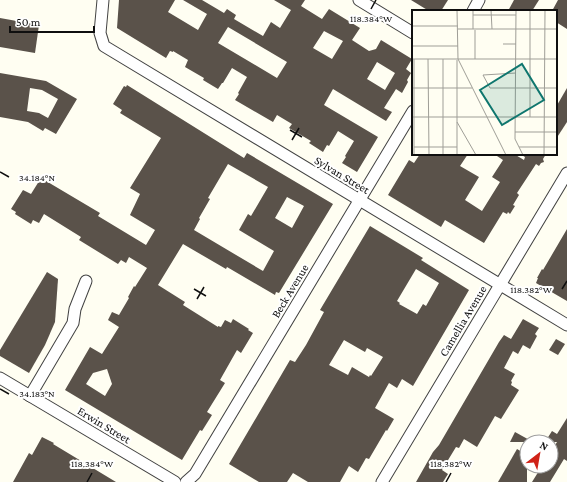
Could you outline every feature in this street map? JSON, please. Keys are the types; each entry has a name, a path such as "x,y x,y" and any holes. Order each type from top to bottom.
{"street":[{"name":"Sylvan Street","path":"103,0 100,33 104,46 567,326"},
{"path":"359,0 412,32"},
{"path":"474,10 479,0"},
{"name":"Beck Avenue","path":"186,482 195,474 412,113"},
{"name":"Camellia Avenue","path":"382,482 567,173"},
{"path":"30,396 73,323 75,309 86,281"},
{"name":"Erwin Street","path":"0,378 175,482"}],"building":[{"path":"119,0 175,0 168,12 198,30 207,14 183,0 202,0 224,13 227,9 236,15 234,19 263,36 271,22 280,28 291,10 274,0 305,0 301,6 322,19 329,9 360,28 352,40 369,51 376,49 381,40 412,59 406,69 411,73 402,93 396,89 384,108 392,112 386,121 333,89 324,105 378,137 357,172 342,163 354,141 338,131 329,146 327,145 323,152 309,143 311,141 289,128 292,124 277,115 273,122 235,100 247,77 232,68 218,89 203,80 204,78 185,67 188,60 173,51 170,51 166,58 117,28","holes":["228,27 287,62 277,78 218,43","324,31 343,41 332,59 313,48","377,62 395,73 385,90 367,79"]},
{"path":"411,0 448,0 442,10 427,10"},
{"path":"514,0 539,0 533,10 509,10"},
{"path":"558,0 567,0 567,29 557,23 557,10 553,10"},
{"path":"0,18 39,25 35,53 0,47"},
{"path":"0,73 46,81 77,99 56,134 45,128 43,131 28,122 0,117","holes":["30,88 42,90 58,99 48,118 39,113 27,111"]},
{"path":"127,85 244,158 247,153 333,204 279,293 276,292 275,295 227,267 226,269 183,244 158,285 185,302 183,305 218,327 221,327 225,320 231,323 233,319 253,333 241,353 237,350 220,380 225,383 207,412 212,415 202,431 200,430 182,460 65,390 90,347 102,354 119,327 108,320 112,312 119,315 134,286 135,287 147,268 129,257 126,263 121,260 118,264 79,240 81,237 44,214 39,223 33,220 31,224 15,214 16,212 11,209 23,190 31,194 41,178 100,213 98,216 146,245 155,230 130,215 140,194 130,188 161,138 120,113 122,110 113,104 124,86 126,87","holes":["228,164 268,187 251,216 248,214 239,230 274,251 263,271 194,230 210,199 208,198","287,197 304,206 292,228 275,218","107,369 112,384 105,396 86,384 93,373"]},
{"path":"567,88 567,122 557,137 557,105"},
{"path":"419,155 467,155 460,166 479,177 465,200 482,211 500,182 492,177 503,160 496,155 516,155 524,160 525,157 522,155 545,155 543,159 544,162 539,166 536,164 517,193 519,195 510,214 508,212 507,214 503,212 484,243 445,220 441,227 388,195 409,160 414,163"},
{"path":"370,226 423,258 421,260 469,290 413,386 402,379 397,388 389,383 375,408 394,419 369,459 366,458 358,472 349,466 340,482 308,482 293,473 287,482 259,482 229,464 290,360 295,362 306,345 324,312 320,310","holes":["416,269 439,283 426,306 423,304 417,314 399,304 400,303 397,301","344,340 365,352 367,348 383,357 371,376 370,375 369,377 352,367 348,375 329,365"]},
{"path":"567,229 567,301 536,283 542,269 543,270"},
{"path":"47,272 58,279 55,322 45,345 29,373 0,356 0,350"},
{"path":"523,319 539,328 535,334 537,336 530,349 523,345 518,354 513,351 504,368 515,374 511,381 511,385 519,390 501,419 495,416 477,447 464,439 459,448 456,447 442,470 448,474 443,482 416,482 499,342 504,335 511,339"},
{"path":"556,339 565,344 558,355 549,350"},
{"path":"567,418 567,461 564,459 559,467 559,434 557,434"},
{"path":"552,431 557,434 550,434"},
{"path":"515,432 519,434 519,442 510,442"},
{"path":"42,437 116,482 13,482 29,453 32,455"},
{"path":"517,449 519,450 519,474 527,474 527,482 498,482"},
{"path":"537,474 555,474 550,482 532,482"}]}
